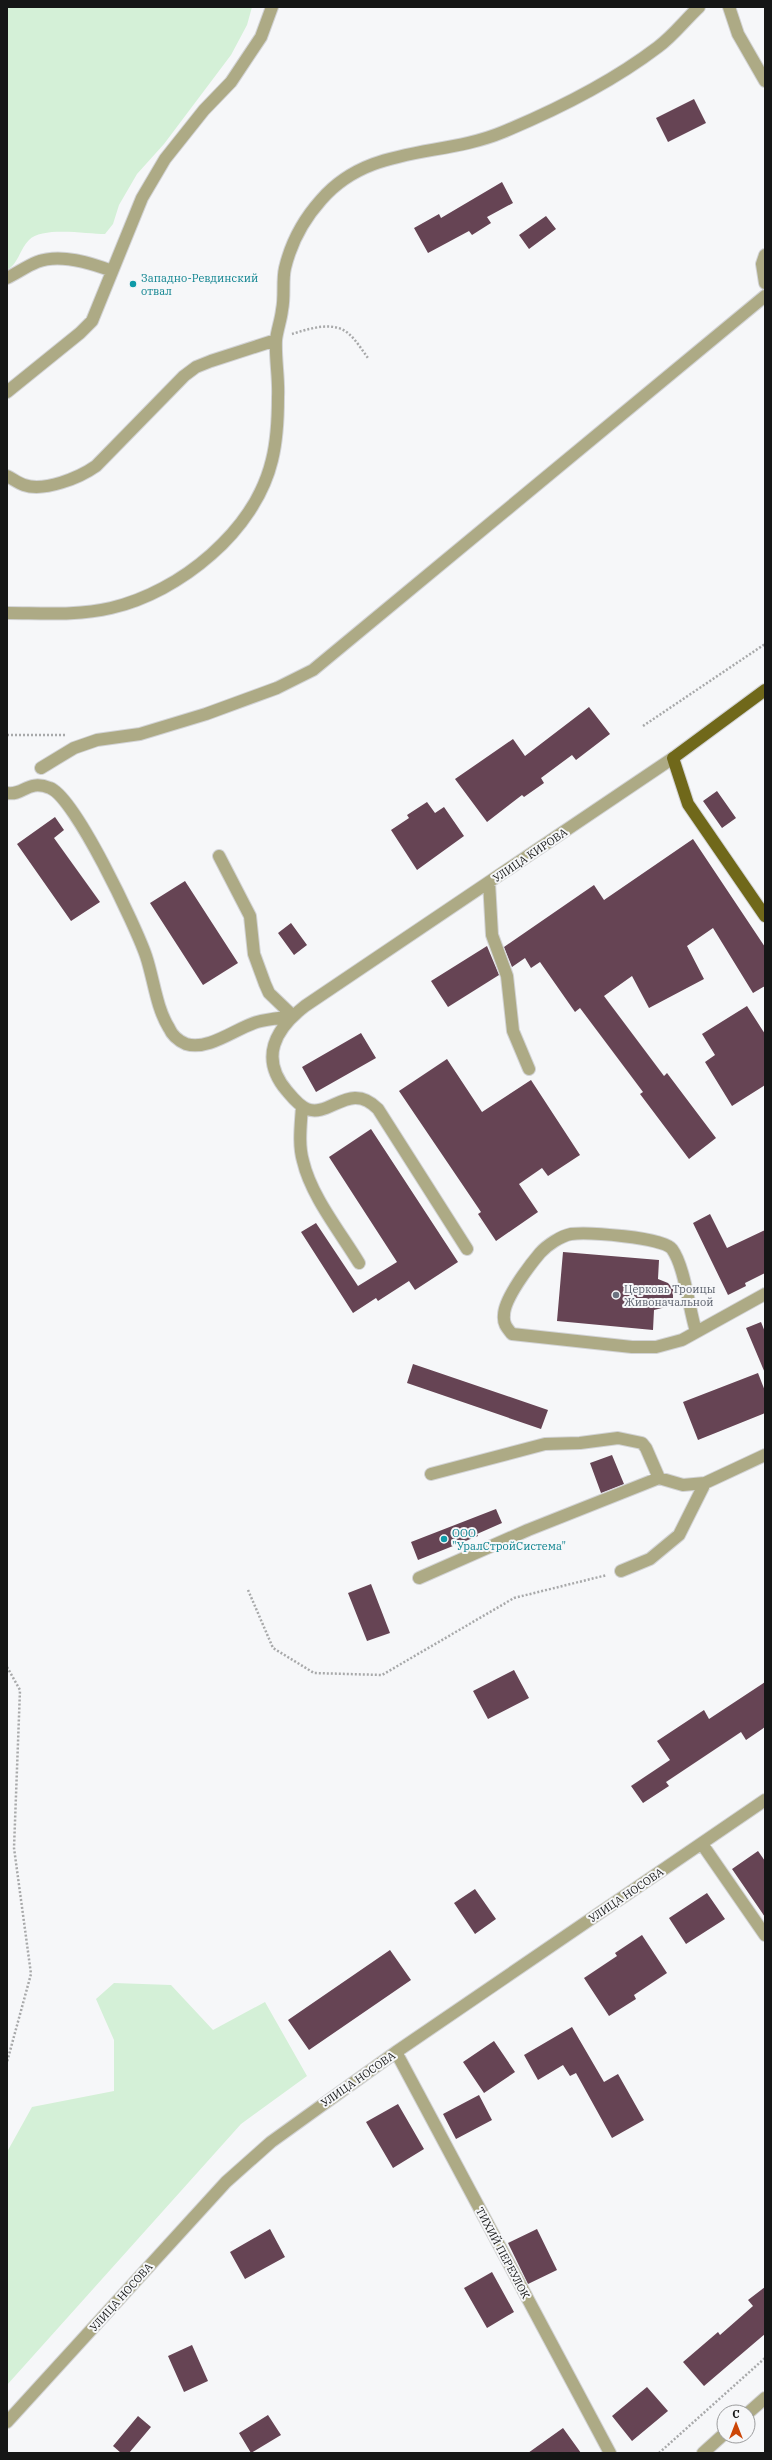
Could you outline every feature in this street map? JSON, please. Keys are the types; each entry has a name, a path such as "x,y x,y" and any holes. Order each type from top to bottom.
{"main road":[{"name":"УЛИЦА КИРОВА","path":"673,758 765,690"},
{"path":"673,758 688,804 765,916"}],"street":[{"path":"7,392 80,333 92,321 142,198 162,166 204,110 231,82 262,37 272,7"},
{"path":"7,613 77,612 110,608 137,600 165,588 199,566 227,539 246,517 261,488 272,461 278,395 276,340 283,308 285,269 296,235 321,199 344,178 366,165 500,133 538,116 605,82 646,55 659,46 699,7"},
{"path":"729,7 738,34 765,81"},
{"path":"765,255 762,264 765,283"},
{"path":"7,278 38,261 59,259 90,263 112,271"},
{"path":"41,768 74,748 97,740 140,734 206,714 277,688 313,670 765,296"},
{"path":"7,476 26,485 68,481 81,476 96,466 184,376 196,367 276,340"},
{"name":"УЛИЦА КИРОВА","path":"293,1016 673,758"},
{"path":"7,793 19,792 36,784 51,788 63,797 108,873 138,934 162,1015 174,1037 185,1044 193,1045 207,1043 256,1022 293,1016"},
{"path":"219,856 250,916 254,954 269,993 293,1016"},
{"path":"489,882 492,935 507,976 513,1031 529,1069"},
{"path":"293,1016 273,1047 272,1066 276,1078 302,1106 308,1110 318,1110 351,1098 361,1098 372,1102 378,1109 467,1249"},
{"path":"302,1106 300,1130 302,1161 309,1179 359,1263"},
{"path":"696,1331 680,1268 672,1249 662,1242 646,1238 571,1234 558,1240 540,1253 505,1304 505,1325 512,1334 632,1347 656,1346 682,1340 765,1294"},
{"path":"431,1474 545,1444 580,1443 618,1438 642,1443 646,1448 659,1478"},
{"path":"420,1578 528,1530 659,1478 683,1485 705,1483 765,1455"},
{"path":"621,1571 650,1559 679,1535 705,1483"},
{"name":"УЛИЦА НОСОВА","path":"7,2422 226,2182 271,2142 396,2052 765,1800"},
{"path":"702,1844 765,1935"},
{"name":"ТИХИЙ ПЕРЕУЛОК","path":"396,2052 610,2453"},
{"path":"756,2406 765,2398"},
{"path":"702,2453 716,2441"}],"path":[{"path":"276,340 321,326 334,328 348,332 368,358"},
{"path":"643,726 765,644"},
{"path":"7,735 74,734"},
{"path":"248,1590 273,1648 314,1673 382,1675 514,1598 621,1571"},
{"path":"7,1667 20,1690 14,1848 31,1974 7,2062"},
{"path":"659,2453 765,2358"}],"green space":[{"path":"7,7 252,7 247,25 231,55 164,144 137,174 119,205 113,224 105,234 54,232 35,236 29,240 14,264 7,270"},
{"path":"114,1983 171,1985 213,2030 265,2002 307,2076 241,2124 7,2385 7,2152 32,2107 114,2091 114,2040 96,1999"}],"building":[{"path":"694,99 706,123 668,142 656,118"},
{"path":"502,182 513,203 487,217 491,223 472,235 469,231 428,253 414,228 439,214 441,218"},
{"path":"546,216 556,229 529,249 519,235"},
{"path":"589,707 610,734 576,760 572,755 541,778 544,783 524,797 522,795 487,822 455,779 513,739 525,756"},
{"path":"717,791 736,818 722,828 703,801"},
{"path":"427,802 435,813 444,807 464,836 417,870 391,830 409,818 407,815"},
{"path":"55,817 64,830 54,838 100,902 71,921 17,844"},
{"path":"693,839 765,947 765,986 753,993 713,928 687,946 704,979 649,1008 632,976 604,996 664,1076 667,1073 716,1138 689,1159 640,1094 643,1092 580,1008 575,1012 540,962 531,968 525,958 512,967 504,947 594,885 604,900"},
{"path":"185,881 238,963 203,985 150,903"},
{"path":"291,923 307,945 294,955 278,933"},
{"path":"487,946 499,975 448,1007 431,981"},
{"path":"747,1006 765,1034 765,1085 732,1106 705,1062 715,1055 702,1034"},
{"path":"361,1033 376,1058 316,1092 302,1067"},
{"path":"447,1059 482,1112 531,1080 580,1155 548,1176 542,1168 519,1184 538,1212 496,1241 478,1214 481,1212 399,1091"},
{"path":"371,1129 458,1262 415,1290 409,1281 378,1301 376,1298 353,1313 301,1232 316,1223 358,1286 397,1262 329,1157"},
{"path":"710,1214 727,1248 765,1230 765,1273 745,1283 746,1286 728,1295 693,1223"},
{"name":"Церковь Троицы Живоначальной","path":"563,1252 659,1260 658,1279 668,1283 673,1289 673,1301 666,1307 654,1310 653,1330 557,1321"},
{"path":"761,1322 765,1332 765,1373 746,1328"},
{"path":"413,1364 548,1410 541,1429 407,1383"},
{"path":"758,1373 765,1391 765,1413 698,1440 683,1402"},
{"path":"612,1455 624,1484 601,1493 590,1463"},
{"name":"ООО \"УралСтройСистема\"","path":"496,1509 502,1523 477,1534 478,1536 418,1560 411,1542"},
{"path":"371,1584 390,1633 367,1641 348,1593"},
{"path":"514,1670 529,1698 488,1719 473,1691"},
{"path":"765,1682 765,1727 746,1740 741,1732 666,1782 669,1786 643,1803 631,1786 670,1760 657,1741 704,1710 709,1719"},
{"path":"758,1851 765,1861 765,1917 732,1869"},
{"path":"475,1889 496,1919 475,1934 454,1903"},
{"path":"707,1893 725,1919 686,1944 669,1918"},
{"path":"642,1935 667,1973 634,1995 636,1999 609,2016 584,1978 617,1956 615,1953"},
{"path":"390,1950 411,1980 309,2050 288,2020"},
{"path":"572,2027 604,2082 618,2074 644,2120 612,2138 576,2073 570,2076 563,2065 538,2080 524,2055"},
{"path":"494,2041 515,2072 484,2093 463,2062"},
{"path":"479,2095 492,2120 456,2139 443,2114"},
{"path":"398,2104 424,2149 393,2168 366,2122"},
{"path":"270,2229 285,2257 245,2279 230,2252"},
{"path":"537,2229 557,2270 528,2284 508,2243"},
{"path":"492,2272 514,2312 487,2328 464,2288"},
{"path":"765,2287 765,2334 704,2386 683,2362 718,2332 720,2335 753,2306 748,2300"},
{"path":"192,2345 208,2381 184,2392 168,2356"},
{"path":"647,2387 668,2411 632,2441 612,2416"},
{"path":"268,2415 281,2435 251,2453 239,2433"},
{"path":"138,2416 151,2427 129,2453 121,2453 113,2446"},
{"path":"563,2428 581,2453 528,2453"}],"place":[{"name":"Западно-Ревдинский отвал","path":"133,284"},
{"name":"Церковь Троицы Живоначальной","path":"616,1295"},
{"name":"ООО \"УралСтройСистема\"","path":"444,1539"}]}
